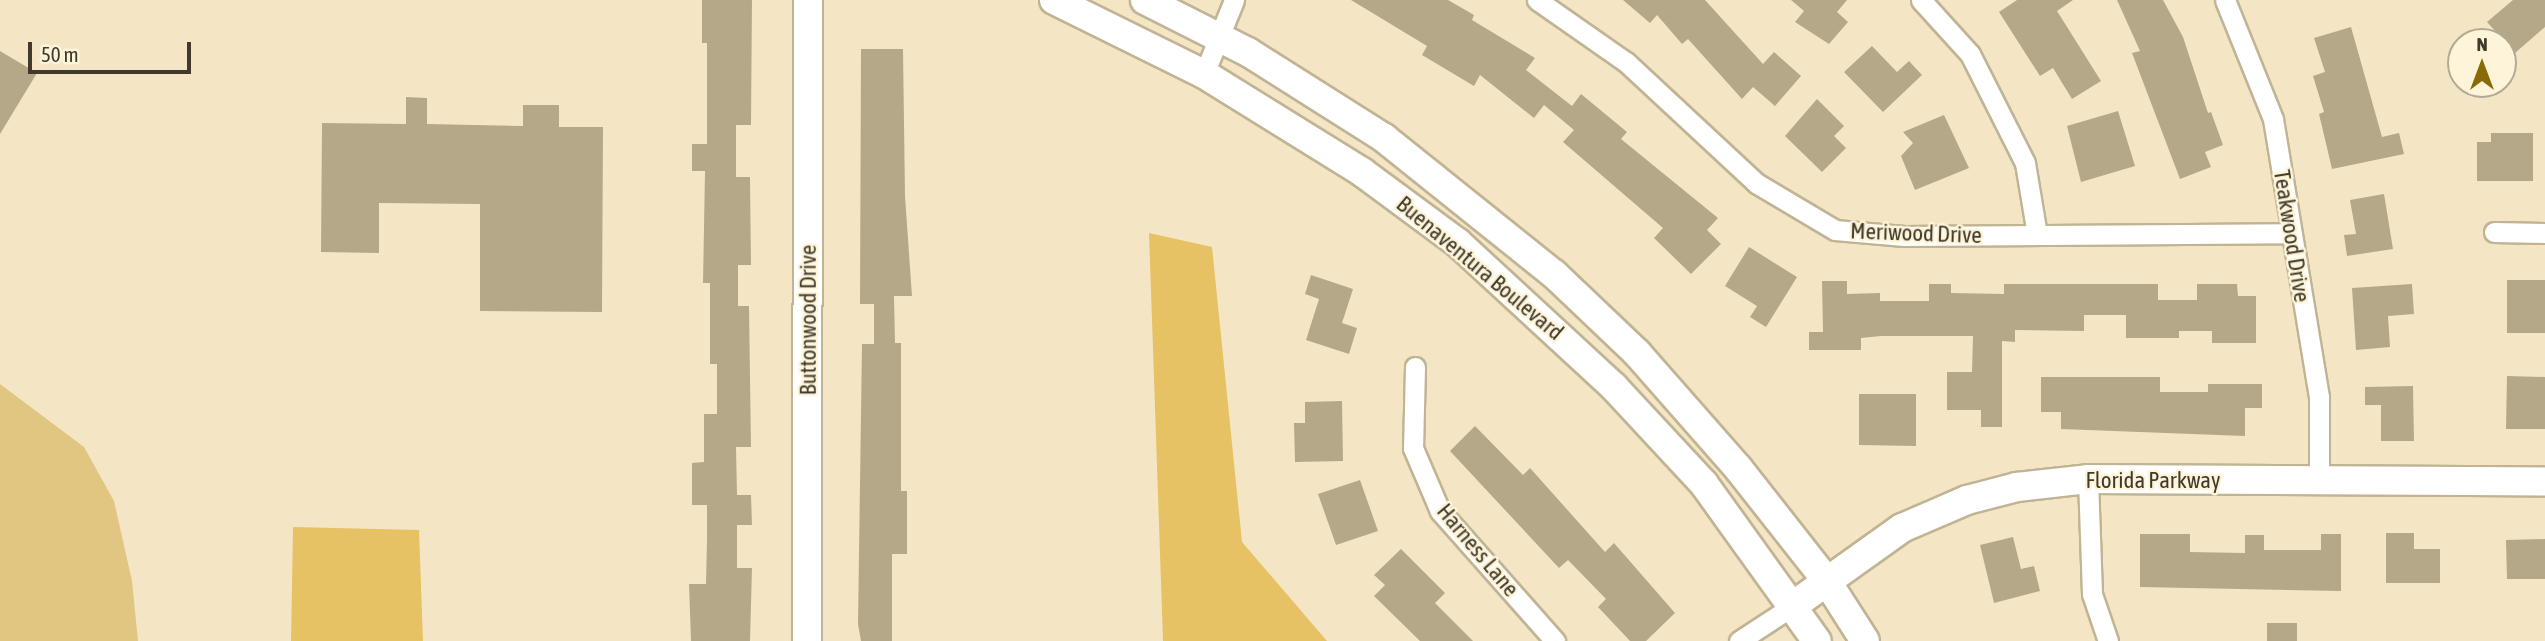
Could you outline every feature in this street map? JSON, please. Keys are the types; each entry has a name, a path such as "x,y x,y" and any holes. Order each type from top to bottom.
{"main road":[{"name":"Buttonwood Drive","path":"807,641 808,0"},
{"name":"Buenaventura Boulevard","path":"1054,0 1205,74 1362,172 1458,243 1541,315 1704,484 1794,605 1817,641"},
{"name":"Buenaventura Boulevard","path":"1145,0 1220,36 1384,138 1554,274 1637,353 1738,468 1826,580 1865,641"},
{"name":"Florida Parkway","path":"1794,605 1902,528 1967,500 2017,486 2088,479 2545,481"}],"street":[{"path":"1205,74 1234,0"},
{"name":"Meriwood Drive","path":"1537,0 1626,62 1756,183 1835,230 1904,236 2291,233"},
{"path":"1921,0 1970,54 2019,151 2037,235"},
{"name":"Teakwood Drive","path":"2225,0 2273,119 2319,397 2319,481"},
{"path":"2494,232 2545,233"},
{"name":"Harness Lane","path":"1415,367 1413,448 1440,511 1555,641"},
{"path":"2088,479 2092,594 2108,641"},
{"path":"1739,641 1794,605"}],"shaded area":[{"path":"1149,233 1212,247 1242,542 1327,641 1163,641"},
{"path":"0,384 84,447 114,501 132,581 138,641 0,641"},
{"path":"293,527 419,530 423,641 291,641"}],"building":[{"path":"702,0 752,0 751,125 736,125 736,177 750,177 751,265 738,265 738,306 749,306 751,447 736,447 737,495 751,495 752,525 737,525 737,568 752,568 750,641 691,641 689,584 706,584 707,539 707,505 692,505 692,463 704,462 704,414 717,414 717,364 710,364 710,283 703,283 705,171 692,171 692,144 707,144 707,43 702,43"},
{"path":"1351,0 1448,0 1474,15 1472,20 1535,58 1526,70 1572,106 1581,94 1627,132 1621,139 1718,218 1707,230 1721,244 1691,274 1654,238 1663,228 1563,142 1574,130 1544,105 1534,118 1480,75 1474,86 1422,55 1427,46"},
{"path":"1623,0 1705,0 1763,64 1774,52 1801,76 1775,106 1753,87 1742,99 1688,39 1682,44 1657,15 1650,23"},
{"path":"1791,0 1847,0 1837,12 1848,22 1829,44 1795,22 1804,11"},
{"path":"2017,0 2073,0 2057,11 2101,81 2072,99 2053,68 2040,76 1999,12"},
{"path":"2117,0 2163,0 2183,37 2208,113 2211,112 2223,145 2205,152 2211,167 2180,179 2132,53 2140,51"},
{"path":"2513,0 2545,0 2545,27 2517,51 2517,28 2492,28 2487,22"},
{"path":"2351,27 2382,137 2399,133 2404,154 2332,169 2319,114 2324,112 2313,76 2325,72 2314,38"},
{"path":"1872,46 1897,72 1909,61 1922,75 1883,112 1844,72"},
{"path":"861,49 903,49 905,196 912,296 894,296 895,343 901,343 901,491 907,491 907,554 892,554 892,641 861,641 858,624 862,344 874,344 874,304 860,304"},
{"path":"0,51 37,73 0,134"},
{"path":"406,97 427,98 427,124 523,126 523,105 559,105 559,127 603,127 602,312 480,311 480,204 379,203 379,253 321,252 322,123 406,124"},
{"path":"1817,99 1844,126 1834,136 1846,148 1822,172 1785,136"},
{"path":"2118,111 2135,166 2081,182 2067,126"},
{"path":"1944,115 1969,168 1915,190 1901,156 1913,143 1903,132"},
{"path":"2491,133 2533,133 2533,181 2477,181 2477,142 2491,142"},
{"path":"2384,194 2393,249 2347,256 2344,235 2356,234 2350,200"},
{"path":"1749,247 1797,277 1766,327 1750,317 1757,306 1725,286"},
{"path":"1311,275 1353,289 1342,323 1357,328 1349,354 1306,340 1319,299 1305,294"},
{"path":"2507,280 2545,280 2545,333 2507,333"},
{"path":"1822,281 1847,281 1847,294 1880,293 1880,301 1929,301 1929,284 1951,284 1951,293 2004,294 2004,284 2158,284 2158,300 2197,300 2197,284 2237,284 2238,296 2256,296 2256,343 2212,343 2212,331 2179,331 2179,338 2126,338 2126,315 2084,315 2084,331 2015,330 2015,342 2002,341 2002,427 1981,427 1981,410 1947,410 1947,372 1972,372 1973,336 1881,336 1861,338 1861,350 1809,350 1809,332 1823,332"},
{"path":"2412,284 2414,314 2388,316 2390,347 2356,350 2352,288"},
{"path":"2507,376 2545,377 2545,429 2506,429"},
{"path":"2041,377 2160,377 2160,392 2208,392 2208,384 2262,384 2262,408 2245,408 2245,436 2061,429 2061,412 2041,412"},
{"path":"2413,386 2414,441 2381,441 2381,405 2365,405 2365,387"},
{"path":"1859,394 1916,394 1916,446 1859,445"},
{"path":"1342,401 1343,461 1295,462 1294,423 1305,423 1305,402"},
{"path":"1475,426 1523,475 1530,468 1605,552 1614,543 1675,613 1646,641 1630,641 1598,607 1606,599 1568,560 1559,568 1450,451"},
{"path":"1360,480 1378,531 1336,545 1318,494"},
{"path":"2386,533 2414,533 2414,549 2440,549 2440,583 2386,583"},
{"path":"2140,534 2190,534 2190,552 2245,553 2245,535 2264,535 2264,550 2321,550 2321,534 2341,534 2341,591 2140,587"},
{"path":"2013,537 2021,569 2034,566 2040,591 1994,603 1980,545"},
{"path":"2545,539 2545,579 2507,579 2506,540"},
{"path":"1401,549 1445,593 1435,603 1473,641 1420,641 1374,596 1385,585 1374,575"},
{"path":"2267,623 2297,623 2297,641 2267,641"}]}
